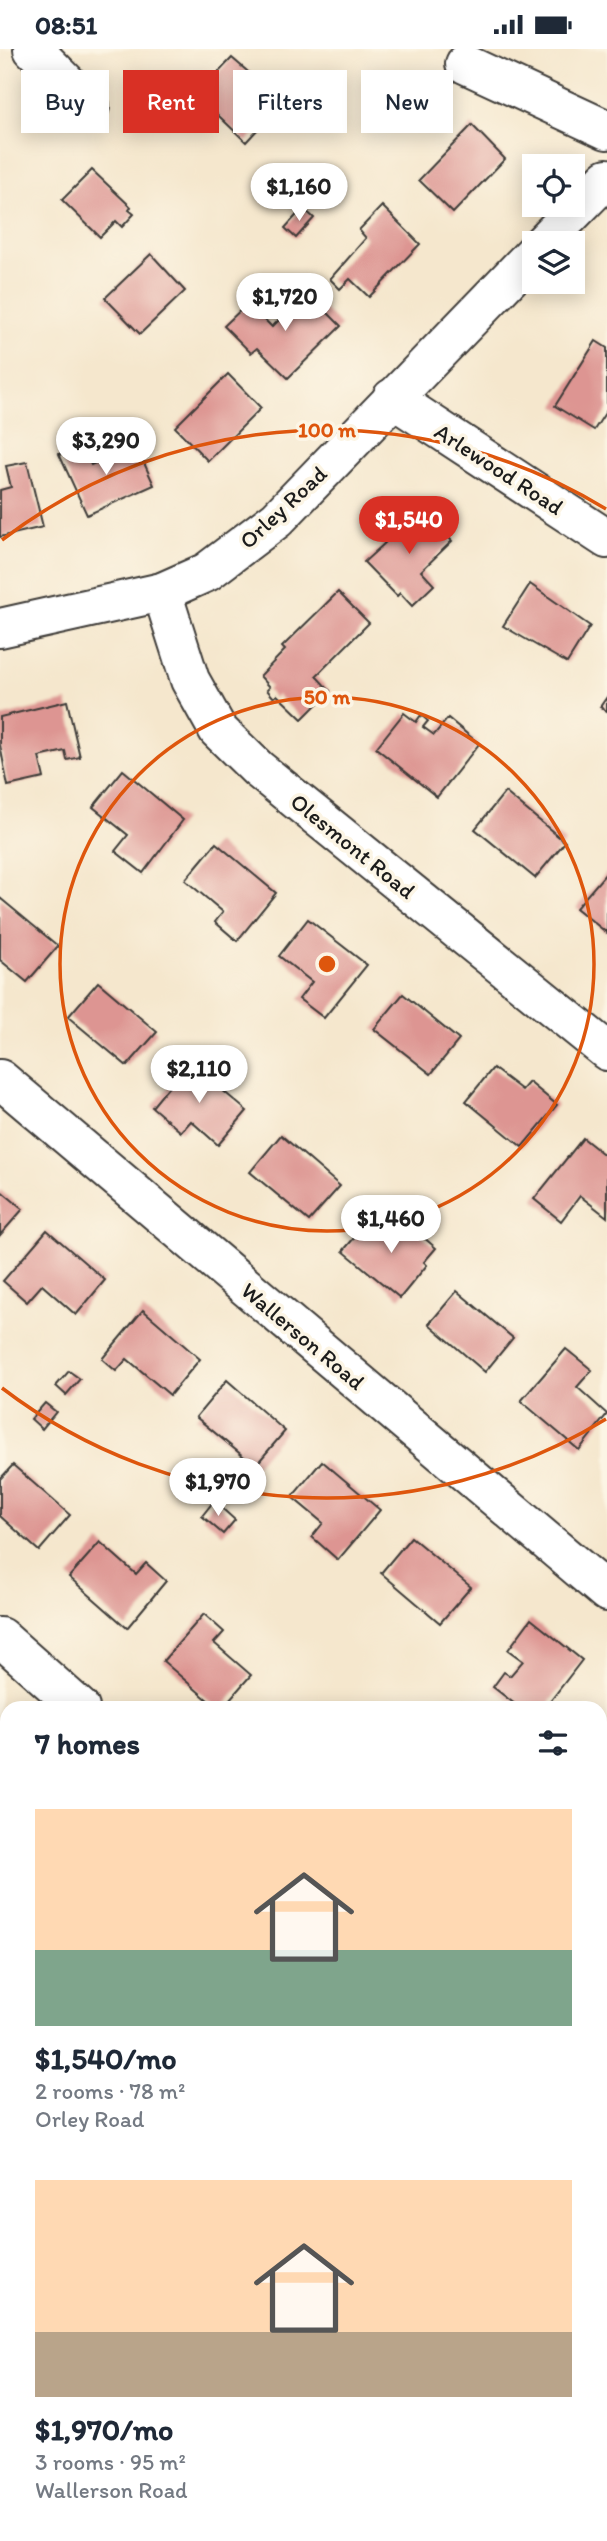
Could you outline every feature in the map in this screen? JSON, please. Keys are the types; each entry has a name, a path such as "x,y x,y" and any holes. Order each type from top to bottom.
{"street":[{"path":"33,49 54,70"},
{"path":"465,64 607,129"},
{"path":"555,231 607,178"},
{"name":"Orley Road","path":"0,628 162,592 207,572 277,519 522,265"},
{"name":"Arlewood Road","path":"392,398 607,539"},
{"name":"Olesmont Road","path":"162,592 190,680 218,730 258,769 607,1051"},
{"name":"Wallerson Road","path":"0,1079 607,1592"},
{"path":"0,1637 72,1701"}],"building":[{"path":"232,58 246,70 233,70 233,130 219,116 219,72"},
{"path":"472,125 505,159 453,213 419,180"},
{"path":"237,133 254,133 246,142"},
{"path":"92,170 131,207 129,210 134,214 122,227 116,221 100,237 62,200"},
{"path":"382,206 420,244 369,297 350,279 340,289 330,279 366,238 359,230"},
{"path":"303,208 314,218 296,238 285,228"},
{"path":"151,254 185,291 140,334 105,298"},
{"path":"307,292 341,326 288,378 257,348 251,353 224,326 248,303 272,327"},
{"path":"596,341 607,348 607,410 594,430 555,406"},
{"path":"228,374 261,408 208,461 175,427"},
{"path":"81,443 91,465 136,445 154,485 87,515 59,454"},
{"path":"27,462 43,527 0,537 0,490 11,487 6,466"},
{"path":"419,507 452,541 421,571 434,585 412,606 400,593 397,596 364,562 385,543 381,539 385,534 388,537"},
{"path":"530,584 590,626 567,663 503,626"},
{"path":"338,592 369,623 316,676 330,691 302,719 277,695 274,698 267,690 270,687 260,676 285,650 282,647"},
{"path":"607,697 607,711 600,707"},
{"path":"67,701 80,757 67,760 65,751 39,757 44,778 8,786 0,745 0,717"},
{"path":"404,713 416,722 421,715 428,721 423,727 434,735 448,718 479,744 437,797 376,748"},
{"path":"123,770 183,820 143,873 115,851 128,835 93,807"},
{"path":"505,792 565,842 535,878 475,829"},
{"path":"216,843 276,893 237,941 215,922 223,912 185,880"},
{"path":"607,872 607,933 576,908"},
{"path":"0,898 58,946 27,982 0,960"},
{"path":"308,919 367,965 324,1018 299,999 312,982 279,956"},
{"path":"98,982 157,1032 127,1066 68,1017"},
{"path":"403,994 459,1040 431,1074 374,1029"},
{"path":"189,1062 247,1111 218,1145 191,1121 181,1132 152,1107"},
{"path":"493,1068 522,1090 529,1082 557,1105 522,1147 466,1101"},
{"path":"281,1135 340,1186 309,1221 250,1172"},
{"path":"583,1138 607,1157 607,1217 580,1196 561,1221 534,1199"},
{"path":"0,1190 23,1209 0,1235"},
{"path":"372,1217 397,1239 409,1225 436,1248 424,1262 427,1265 400,1298 343,1251"},
{"path":"47,1230 105,1280 76,1315 42,1285 27,1302 3,1281"},
{"path":"457,1291 513,1338 485,1372 429,1324"},
{"path":"143,1310 200,1359 170,1395 127,1359 116,1371 102,1359"},
{"path":"566,1349 592,1370 577,1387 607,1414 579,1450 521,1401"},
{"path":"69,1371 80,1379 66,1395 56,1386"},
{"path":"227,1380 285,1431 255,1466 196,1417"},
{"path":"45,1403 56,1412 42,1429 31,1419"},
{"path":"322,1461 380,1510 338,1560 312,1537 323,1523 292,1497"},
{"path":"13,1465 70,1515 39,1551 0,1516 0,1479"},
{"path":"214,1501 235,1520 223,1534 202,1516"},
{"path":"411,1537 471,1587 440,1623 381,1573"},
{"path":"100,1542 136,1574 146,1563 166,1581 127,1628 69,1577"},
{"path":"204,1614 224,1632 214,1643 251,1675 228,1701 209,1701 163,1661"},
{"path":"531,1619 582,1660 550,1701 511,1701 493,1687 504,1672 510,1676 523,1661 508,1650"}]}
